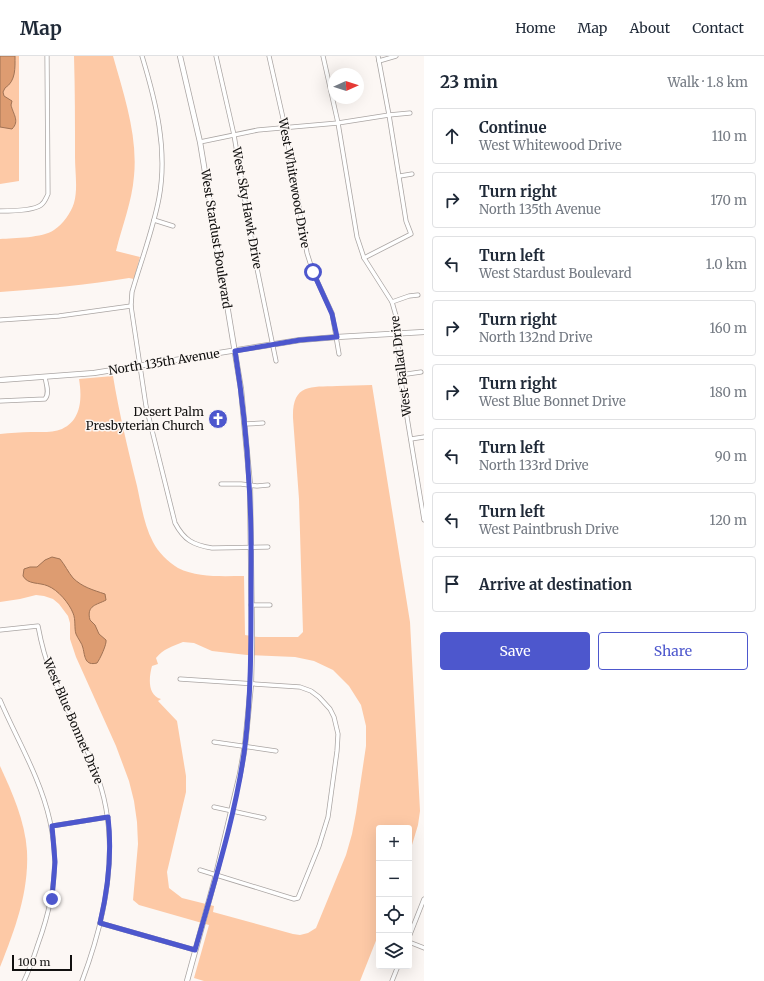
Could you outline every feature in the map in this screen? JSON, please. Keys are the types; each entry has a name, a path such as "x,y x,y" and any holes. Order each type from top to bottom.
{"street":[{"path":"0,212 40,206 48,194 47,56"},
{"path":"142,56 162,141 162,180 154,220 132,292 132,306 146,406 175,523 180,532 194,544 212,548 251,546 268,547"},
{"name":"West Stardust Boulevard","path":"180,56 200,142 235,351 245,424 250,485 251,546 251,684 245,746 233,811 187,981"},
{"name":"West Sky Hawk Drive","path":"216,56 234,135 253,249 274,345 276,361"},
{"name":"West Whitewood Drive","path":"269,56 285,128 307,253 313,272 332,314 339,354"},
{"name":"West Ballad Drive","path":"323,56 338,123 357,237 364,258 392,302 396,316 400,375 424,520"},
{"path":"364,258 411,234 406,221 400,176 378,56"},
{"path":"379,61 396,56"},
{"path":"200,142 258,130 338,123 410,113"},
{"path":"400,176 412,174"},
{"path":"154,220 173,226"},
{"path":"392,302 409,296 418,295"},
{"path":"0,320 59,316 132,306"},
{"name":"North 135th Avenue","path":"0,380 45,378 94,373 274,345 337,337 424,332"},
{"path":"400,375 421,372"},
{"path":"0,401 46,397 48,392 45,378"},
{"path":"245,424 263,423"},
{"path":"411,439 424,437"},
{"path":"221,484 268,485"},
{"path":"251,605 270,606"},
{"name":"West Blue Bonnet Drive","path":"0,630 38,626 43,650 51,673 95,770 108,817 109,851 104,904 100,923 82,981"},
{"path":"180,679 290,685 300,687 311,691 319,697 330,710 334,717 338,734 328,817 313,862 299,896 296,898 200,870"},
{"path":"0,700 36,777 45,800 52,826 55,862 52,899 47,919 24,981"},
{"path":"214,742 276,751"},
{"path":"214,807 264,818"},
{"path":"52,826 108,817"},
{"path":"411,933 424,900"},
{"path":"100,923 195,950"},
{"path":"412,943 424,948"},
{"path":"392,981 397,969"}],"shaded area":[{"path":"0,56 19,56 19,181 0,184"},
{"path":"0,56 15,56 15,70 13,78 3,92 4,96 12,101 11,105 16,123 12,129 0,127"},
{"path":"74,56 113,56 126,101 134,146 134,176 129,205 116,251 140,257 134,279 129,278 33,290 0,292 0,239 28,237 49,233 57,228 66,218 74,203 76,186"},
{"path":"113,376 147,529 153,542 164,556 178,568 202,575 244,576 245,635 258,637 298,637 303,632 299,499 293,407 299,393 311,388 327,386 372,385 410,622 420,811 418,825 412,845 412,825 376,825 376,941 360,981 204,981 194,978 209,925 139,905 133,900 138,844 134,801 129,781 116,746 76,657 70,639 70,623 68,616 53,599 44,596 36,595 0,602 0,434 51,432 62,429 74,420 77,414 80,393 79,379","holes":["183,642 194,643 212,651 247,655 295,657 314,661 333,670 349,686 361,705 366,726 366,746 352,834 346,855 316,928 308,933 300,935 293,934 213,912 214,906 182,898 169,888 167,872 186,792 186,776 177,721 158,701 161,699 153,694 150,685 150,675 152,666 158,664 156,658 168,648"]},
{"path":"52,557 60,559 73,578 80,584 105,594 106,600 93,606 89,615 90,620 95,625 99,634 106,640 97,663 93,664 86,660 82,646 76,634 73,613 63,597 56,590 45,585 28,581 23,576 24,569 37,567 45,560"},
{"path":"0,766 13,796 24,829 27,851 27,866 26,881 20,910 0,967"}],"place":[{"name":"Desert Palm Presbyterian Church","path":"218,419"}],"route":[{"path":"52,899 55,862 52,826 108,817 110,842 105,897 100,923 195,950 233,811 245,746 251,684 252,641 250,485 245,424 235,351 300,340 337,337 332,314 313,272"}]}
